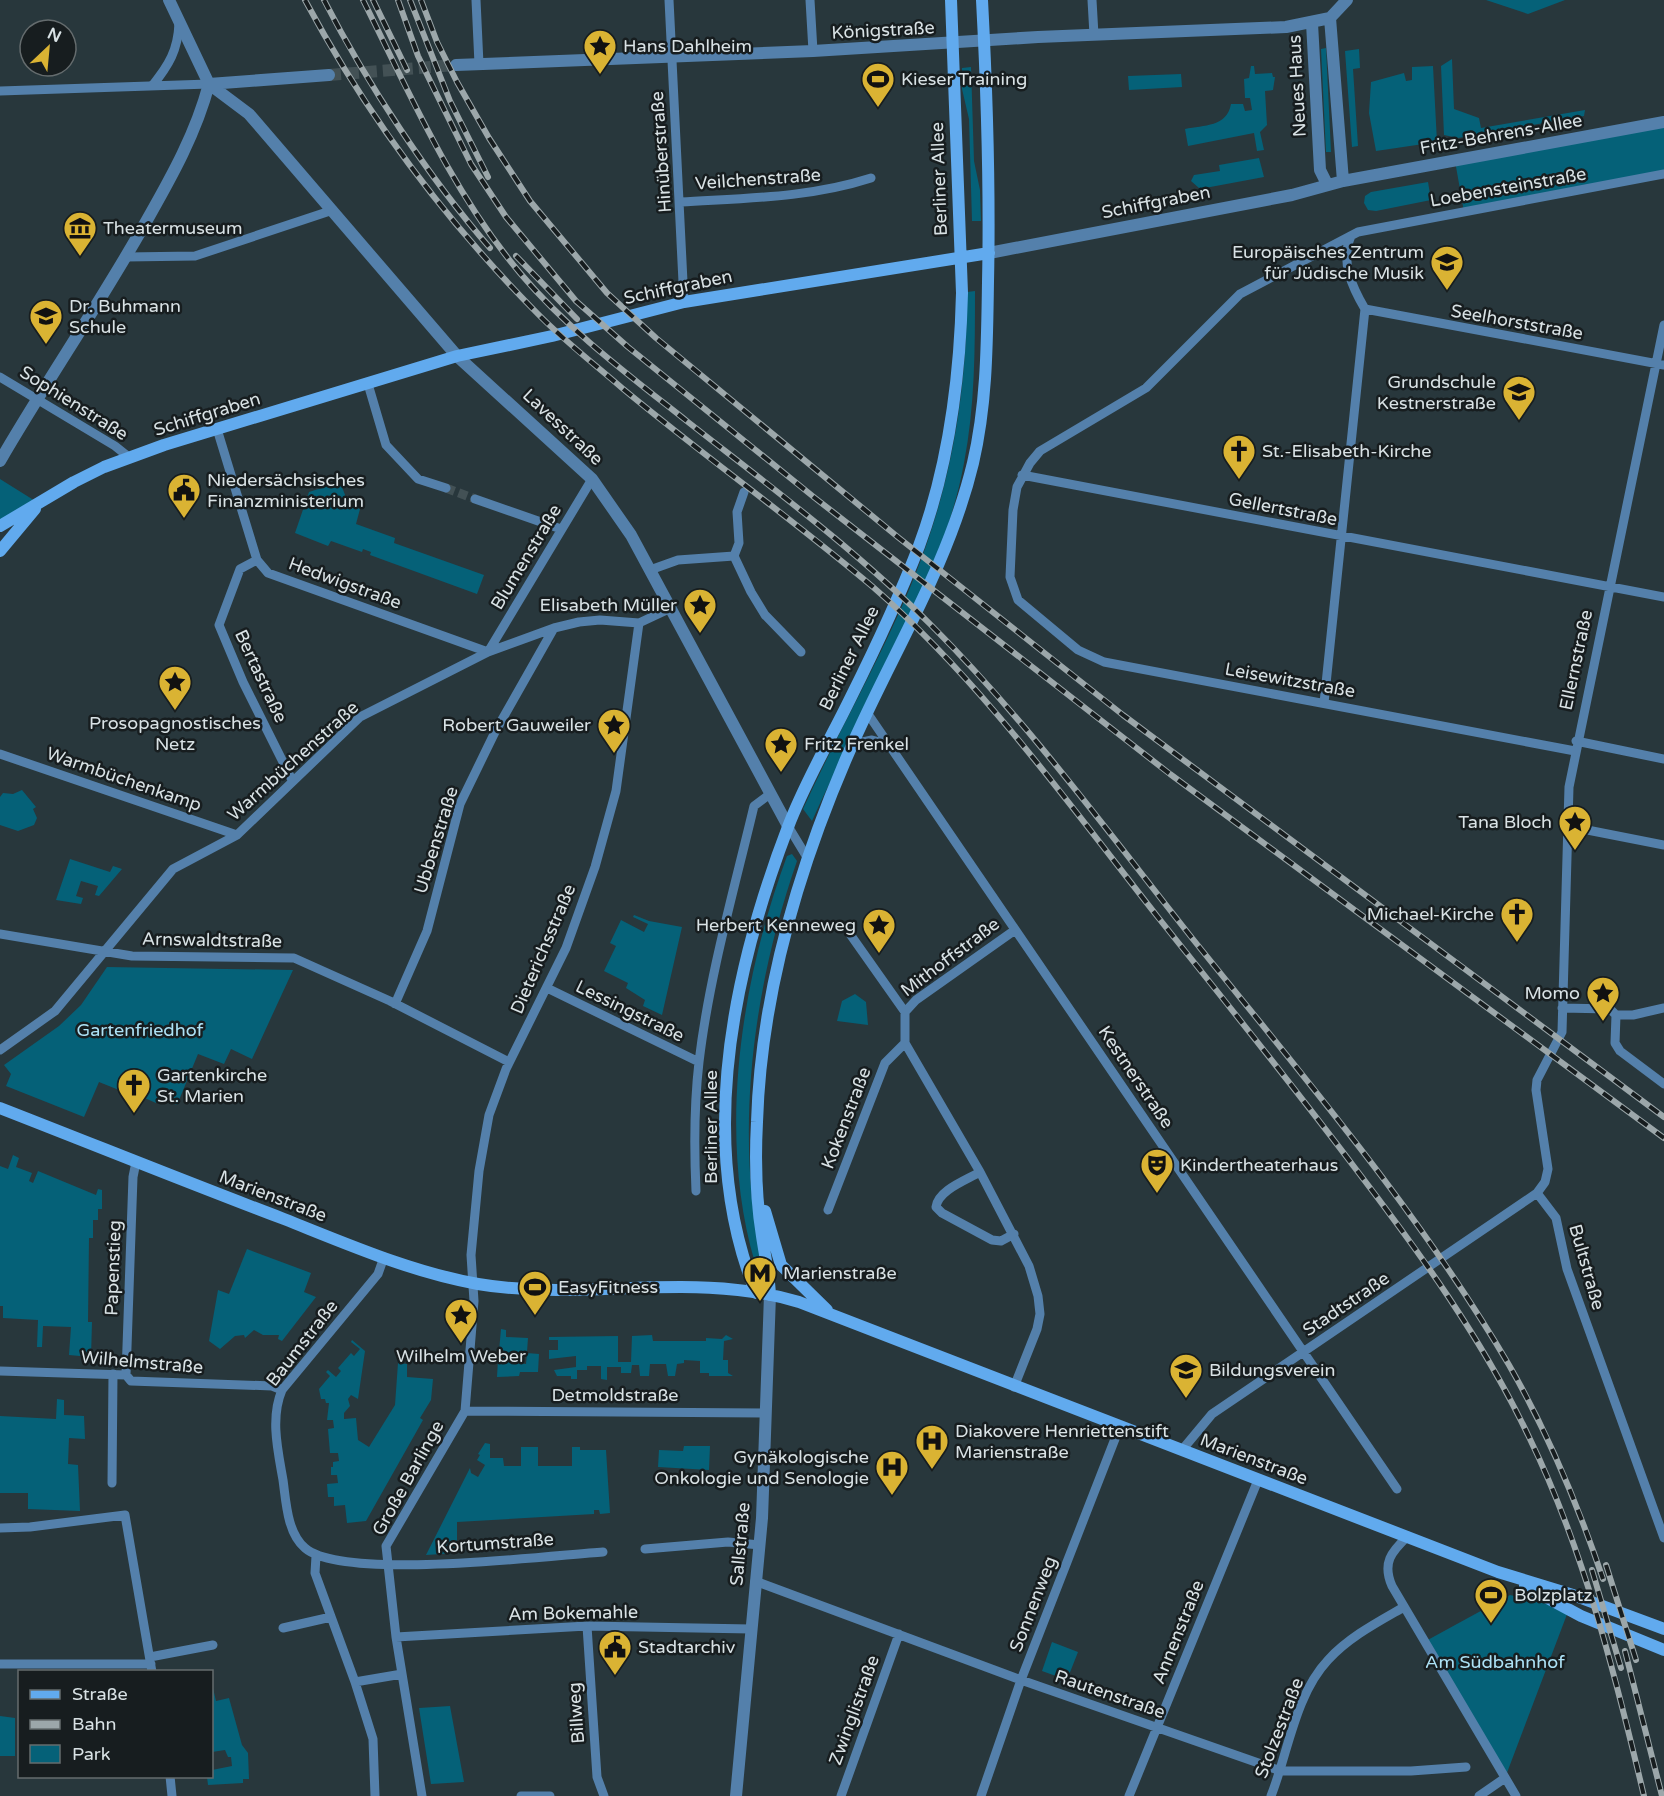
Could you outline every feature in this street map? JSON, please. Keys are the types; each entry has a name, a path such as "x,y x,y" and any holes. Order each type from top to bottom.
{"main road":[{"name":"Berliner Allee","path":"756,1293 738,1243 727,1177 730,1060 741,990 755,932 788,826 890,614 927,520 949,435 961,340 951,0"},
{"path":"770,1295 758,1189 757,1123 768,1011 778,955 808,859 852,744 942,562 974,461 983,415 989,253 982,0"},
{"name":"Schiffgraben","path":"0,526 74,482 130,458 457,356 552,336 684,302 989,253"},
{"name":"Schiffgraben","path":"0,551 40,504"},
{"name":"Marienstraße","path":"0,1108 384,1257 474,1283 496,1287 708,1287 770,1295 799,1302 1014,1387 1498,1572 1663,1625"},
{"path":"758,1189 781,1265 832,1315"},
{"name":"Marienstraße","path":"1498,1572 1581,1616 1664,1650"}],"street":[{"path":"0,461 36,399 126,257 198,123 209,84 169,0"},
{"path":"476,0 479,64"},
{"name":"Hinüberstraße","path":"669,0 681,202 684,302"},
{"path":"810,0 813,51"},
{"path":"1092,0 1094,35"},
{"path":"1330,18 1347,0"},
{"name":"Neues Haus","path":"1327,184 1320,170 1312,23 1330,18 1343,180"},
{"path":"152,86 173,57 178,43 179,20"},
{"name":"Königstraße","path":"456,65 813,51 1284,27 1312,23"},
{"path":"0,91 209,84 329,75"},
{"name":"Lavesstraße","path":"209,84 249,114 457,356 592,479 617,513 650,570 770,794 808,859"},
{"name":"Fritz-Behrens-Allee","path":"1343,180 1664,122"},
{"name":"Loebensteinstraße","path":"1022,475 1040,452 1146,388 1240,294 1354,234 1664,174"},
{"name":"Veilchenstraße","path":"681,202 800,195 835,189 871,178"},
{"name":"Schiffgraben","path":"989,253 1292,195 1343,180"},
{"path":"126,257 195,256 333,210"},
{"path":"1324,704 1339,537 1365,309 1348,272 1347,246 1354,234"},
{"name":"Seelhorststraße","path":"1365,309 1660,364"},
{"name":"Ellernstraße","path":"1562,1008 1567,826 1569,787 1575,746 1608,588 1660,364 1664,325"},
{"name":"Sophienstraße","path":"0,376 115,446 130,458"},
{"path":"368,384 386,445 418,479 446,488"},
{"path":"217,429 257,560"},
{"name":"Gellertstraße","path":"1022,475 1664,597"},
{"name":"Leisewitzstraße","path":"1022,475 1014,500 1010,555 1010,577 1018,600 1078,650 1104,662 1324,704 1664,759"},
{"name":"Blumenstraße","path":"488,652 592,479"},
{"path":"744,492 737,512 739,543 734,556 765,615 801,652"},
{"path":"475,498 561,529"},
{"path":"650,570 678,560 734,556"},
{"name":"Hedwigstraße","path":"257,560 268,573 488,652"},
{"name":"Bertastraße","path":"257,560 240,569 219,625 243,682 292,780"},
{"path":"639,623 671,608"},
{"name":"Warmbüchenstraße","path":"0,1050 55,1011 172,869 237,835 360,717 488,652 554,628 600,620 639,623"},
{"name":"Dieterichsstraße","path":"474,1283 471,1264 479,1171 489,1115 509,1062 547,988 584,901 611,814 639,623"},
{"name":"Ubbenstraße","path":"395,1004 427,930 460,804 495,732 554,628"},
{"name":"Kestnerstraße","path":"868,714 1397,1489"},
{"path":"852,744 872,740 887,744"},
{"name":"Warmbüchenkamp","path":"0,754 237,835"},
{"name":"Berliner Allee","path":"696,1191 694,1145 699,1062 723,935 754,806 770,794"},
{"path":"1567,826 1664,845"},
{"path":"846,927 905,1012 905,1043 980,1172 1029,1266 1038,1296 1040,1314 1037,1329 1014,1387"},
{"name":"Mithoffstraße","path":"905,1012 916,1000 1015,930"},
{"name":"Arnswaldtstraße","path":"0,934 132,956 294,957 395,1004 509,1062"},
{"name":"Lessingstraße","path":"547,988 699,1062"},
{"path":"1537,1193 1545,1182 1548,1169 1536,1090 1537,1080 1562,1032 1562,1008 1610,1009 1616,1015 1633,1015 1664,1008"},
{"path":"1616,1015 1615,1043 1620,1051 1664,1084"},
{"name":"Kokenstraße","path":"828,1210 885,1063 905,1043"},
{"name":"Papenstieg","path":"126,1375 132,1189 136,1162"},
{"path":"980,1172 943,1194 937,1201 936,1207 942,1213 992,1240 1001,1241 1014,1234"},
{"name":"Stadtstraße","path":"1182,1450 1212,1414 1537,1193"},
{"name":"Bultstraße","path":"1537,1193 1556,1218 1567,1269 1664,1538"},
{"name":"Baumstraße","path":"316,1556 302,1547 289,1522 275,1430 278,1399 282,1390 378,1274 384,1257"},
{"name":"Große Barlinge","path":"422,1796 396,1637 386,1546 465,1411 474,1283"},
{"name":"Berliner Allee","path":"756,1293 768,1316"},
{"name":"Sallstraße","path":"736,1796 760,1545 770,1295"},
{"name":"Wilhelmstraße","path":"0,1371 113,1374 126,1375 131,1381 272,1386 282,1390"},
{"path":"112,1483 113,1374"},
{"name":"Detmoldstraße","path":"465,1411 764,1413"},
{"name":"Sonnenweg","path":"981,1796 1021,1680 1120,1426"},
{"name":"Annenstraße","path":"1129,1796 1258,1480"},
{"path":"0,1528 30,1527 125,1515 151,1664"},
{"path":"1408,1536 1390,1555 1387,1570 1404,1607 1516,1796"},
{"path":"645,1549 728,1542 760,1545"},
{"name":"Kortumstraße","path":"389,1566 603,1552"},
{"path":"375,1796 373,1739 355,1682 315,1573 316,1556 348,1564 389,1566"},
{"name":"Rautenstraße","path":"755,1581 1021,1680 1281,1771 1412,1771 1466,1767"},
{"name":"Stolzestraße","path":"1271,1796 1303,1701 1315,1677 1328,1660 1354,1637 1404,1607"},
{"path":"283,1628 331,1617"},
{"name":"Am Bokemahle","path":"396,1637 587,1626 751,1629"},
{"name":"Billweg","path":"587,1626 597,1777 604,1796"},
{"name":"Zwinglistraße","path":"841,1796 899,1634"},
{"path":"0,1664 151,1664 213,1645"},
{"path":"355,1682 402,1674"},
{"path":"170,1778 172,1796"},
{"path":"1479,1796 1505,1778"},
{"path":"521,1796 550,1796"}],"green space":[{"path":"1486,0 1565,0 1528,14"},
{"path":"1326,48 1331,152 1326,152 1321,49"},
{"path":"1359,49 1360,68 1353,69 1358,146 1352,147 1345,51"},
{"path":"1452,59 1454,109 1479,118 1481,128 1585,110 1584,116 1458,138 1444,135 1441,66"},
{"path":"1251,66 1254,66 1255,74 1272,73 1275,77 1273,90 1265,91 1267,125 1260,132 1264,150 1257,151 1254,133 1188,146 1185,129 1220,121 1229,112 1231,104 1243,104 1245,111 1252,110 1250,98 1245,98 1244,79 1249,78"},
{"path":"1433,66 1437,142 1376,151 1369,113 1371,82 1404,73 1406,81 1412,80 1412,67"},
{"path":"971,67 974,161 980,190 981,221 972,221 969,119 962,89 962,68"},
{"path":"1181,74 1182,87 1129,90 1128,76"},
{"path":"1664,122 1664,174 1464,212 1455,161"},
{"path":"1259,158 1264,177 1205,188 1199,188 1191,181 1194,175 1220,171 1219,165"},
{"path":"1428,182 1431,200 1376,211 1368,210 1364,203 1365,196 1371,192"},
{"path":"975,291 974,356 968,442 953,508 938,554 919,599 812,821 803,809 899,613 936,515 952,453 962,389 967,292"},
{"path":"0,479 40,504 0,526"},
{"path":"340,482 349,505 360,509 356,524 395,538 394,543 484,575 477,594 370,555 371,552 363,549 362,552 331,541 328,546 295,533 309,492"},
{"path":"22,790 36,807 33,809 37,818 34,825 18,831 0,825 0,797 3,793 13,794"},
{"path":"792,854 797,861 769,959 752,1060 749,1162 762,1264 755,1263 744,1214 738,1162 736,1110 739,1058 757,954 787,856"},
{"path":"70,859 110,872 113,866 122,869 99,896 95,895 98,886 81,881 76,896 83,898 81,904 56,900"},
{"path":"634,915 649,921 682,927 662,1015 643,1006 645,1000 626,988 628,983 604,971 616,946 610,943 621,920 644,932 648,924 633,917"},
{"name":"Gartenfriedhof","path":"107,967 293,970 252,1059 231,1049 224,1064 198,1054 177,1105 159,1098 156,1103 140,1096 139,1098 99,1082 84,1117 6,1086 11,1074 4,1065 59,1026 81,1005"},
{"path":"855,994 866,1002 868,1025 837,1021 842,1001"},
{"path":"13,1155 19,1158 16,1167 32,1173 29,1181 33,1183 38,1171 96,1195 98,1189 102,1190 102,1209 98,1209 98,1220 93,1220 93,1238 89,1238 88,1322 92,1322 91,1357 69,1355 71,1327 43,1326 42,1347 37,1347 38,1320 3,1318 3,1306 0,1306 0,1166 8,1169"},
{"path":"247,1249 311,1273 304,1292 316,1297 282,1341 278,1339 279,1335 263,1335 254,1330 245,1338 244,1335 235,1336 220,1349 209,1341 218,1290 229,1294"},
{"path":"501,1329 506,1330 506,1337 528,1338 527,1352 519,1352 519,1363 526,1364 527,1353 539,1354 538,1372 520,1372 519,1376 497,1377 498,1359 502,1359 502,1352 499,1351"},
{"path":"652,1335 653,1341 706,1341 706,1338 722,1339 726,1335 733,1339 724,1341 723,1360 728,1360 728,1373 733,1376 709,1376 709,1373 700,1373 700,1361 684,1360 684,1363 677,1364 675,1376 668,1376 666,1364 650,1364 649,1376 640,1376 639,1365 632,1365 631,1373 621,1373 621,1367 607,1367 607,1380 601,1379 601,1366 587,1366 587,1370 577,1370 577,1379 571,1379 571,1376 557,1376 554,1370 576,1367 576,1356 549,1359 549,1350 558,1350 558,1340 549,1340 549,1337 618,1336 618,1362 631,1362 632,1336"},
{"path":"352,1340 365,1351 358,1399 351,1395 348,1399 350,1406 344,1413 344,1419 356,1418 358,1440 369,1447 395,1405 398,1363 407,1364 407,1377 433,1379 431,1400 420,1418 423,1420 366,1521 347,1523 345,1505 334,1506 334,1497 328,1497 327,1484 338,1483 337,1475 331,1475 331,1467 333,1467 333,1462 339,1461 338,1453 330,1453 328,1429 334,1428 333,1420 327,1420 329,1403 321,1399 319,1389 330,1376 326,1372 328,1370 336,1377 341,1371 338,1368 351,1353 354,1356 360,1349 351,1342"},
{"path":"57,1399 64,1400 64,1415 84,1416 85,1439 69,1438 68,1464 78,1465 80,1511 28,1509 28,1493 0,1493 0,1416 56,1419"},
{"path":"485,1443 490,1444 490,1458 503,1458 504,1466 521,1466 521,1447 538,1447 538,1466 572,1466 572,1447 580,1447 580,1450 606,1450 610,1513 600,1514 599,1510 594,1510 594,1514 457,1522 457,1553 426,1555 470,1468 471,1473 478,1477 485,1465 477,1460"},
{"path":"684,1446 710,1446 709,1470 658,1467 659,1450 683,1451"},
{"name":"Am Südbahnhof","path":"1510,1595 1569,1609 1505,1778 1424,1642"},
{"path":"1052,1642 1078,1652 1067,1680 1042,1671"},
{"path":"213,1688 216,1701 229,1698 242,1745 248,1753 249,1779 243,1779 243,1783 208,1785 207,1778 213,1778 213,1770 232,1766 231,1757 228,1757 225,1750 213,1752"},
{"path":"450,1706 464,1782 431,1784 419,1708"},
{"path":"0,1716 15,1718 15,1756 0,1756"}],"tunnel":[{"path":"329,75 456,65"},
{"path":"446,488 475,499"}],"railway":[{"path":"305,0 381,125 439,203 502,277 567,341 622,388 873,587 913,624 987,703 1057,787 1379,1200 1449,1298 1492,1366 1549,1480 1596,1613 1622,1704 1644,1796"},
{"path":"324,0 359,64 400,128 444,191 490,248"},
{"path":"363,0 415,106 453,176 473,209 520,273 558,314 600,352 843,545 931,625 1034,738 1317,1093 1399,1199 1437,1253 1509,1365 1537,1417 1561,1470 1603,1579"},
{"path":"373,0 407,70"},
{"path":"398,0 418,56 471,164 506,217 576,301 628,347 815,498 1170,774 1664,1138"},
{"path":"410,0 450,101 488,177"},
{"path":"421,0 437,42 457,82 489,138 530,201 607,293 656,338 899,538 1123,715 1664,1117"},
{"path":"516,256 577,319"},
{"path":"1606,1565 1636,1660"},
{"path":"1592,1570 1621,1668"},
{"path":"1625,1651 1662,1796"}],"place":[{"name":"Hans Dahlheim","path":"600,75"},
{"name":"Kieser Training","path":"878,108"},
{"name":"Theatermuseum","path":"80,257"},
{"name":"Europäisches Zentrum für Jüdische Musik","path":"1447,291"},
{"name":"Dr. Buhmann Schule","path":"46,345"},
{"name":"Grundschule Kestnerstraße","path":"1519,421"},
{"name":"St.-Elisabeth-Kirche","path":"1239,480"},
{"name":"Niedersächsisches Finanzministerium","path":"184,519"},
{"name":"Elisabeth Müller","path":"700,634"},
{"name":"Prosopagnostisches Netz","path":"175,711"},
{"name":"Robert Gauweiler","path":"614,754"},
{"name":"Fritz Frenkel","path":"781,773"},
{"name":"Tana Bloch","path":"1575,851"},
{"name":"Michael-Kirche","path":"1517,943"},
{"name":"Herbert Kenneweg","path":"879,954"},
{"name":"Momo","path":"1603,1022"},
{"name":"Gartenkirche St. Marien","path":"134,1114"},
{"name":"Kindertheaterhaus","path":"1157,1194"},
{"name":"Marienstraße","path":"760,1302"},
{"name":"EasyFitness","path":"535,1316"},
{"name":"Wilhelm Weber","path":"461,1344"},
{"name":"Bildungsverein","path":"1186,1399"},
{"name":"Diakovere Henriettenstift Marienstraße","path":"932,1470"},
{"name":"Gynäkologische Onkologie und Senologie","path":"892,1496"},
{"name":"Bolzplatz","path":"1491,1624"},
{"name":"Stadtarchiv","path":"615,1676"}]}
